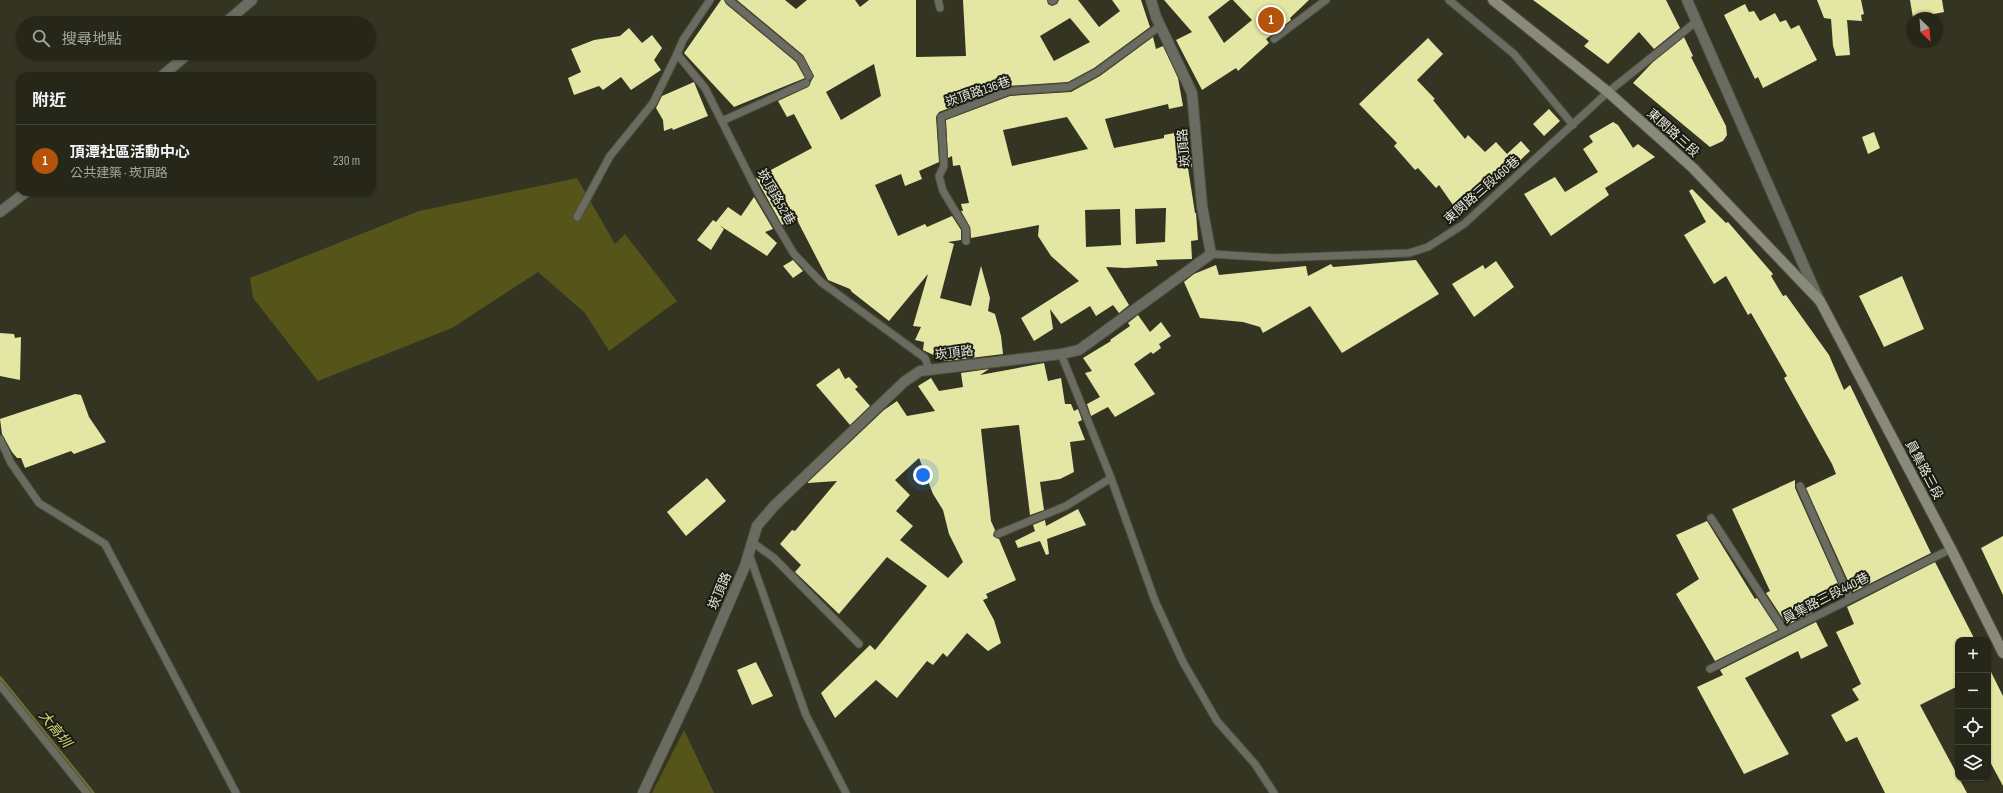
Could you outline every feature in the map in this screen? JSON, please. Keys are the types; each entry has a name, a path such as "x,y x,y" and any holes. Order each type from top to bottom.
{"main road":[{"name":"東閔路三段","path":"1493,0 1608,92 1693,168 1820,301"},
{"name":"員集路三段","path":"1820,301 1952,549 2003,653"}],"street":[{"path":"233,16 252,0"},
{"name":"崁頂路","path":"644,793 693,687 749,554 757,526 774,506 904,382 920,371 929,369 1060,354 1079,350 1211,254 1202,206 1192,92 1160,26 1151,0"},
{"path":"1687,0 1820,301"},
{"path":"167,72 181,60"},
{"path":"0,212 21,196"}],"lane":[{"path":"577,217 610,156 653,104 677,54 682,40 710,0"},
{"path":"722,121 807,80 800,59 729,0"},
{"path":"938,0 940,8"},
{"path":"1274,39 1326,0"},
{"path":"1449,0 1514,54 1573,125"},
{"name":"東閔路三段460巷","path":"1211,254 1275,258 1409,253 1428,247 1464,224 1608,92 1697,21"},
{"name":"崁頂路136巷","path":"966,241 966,229 943,191 939,176 944,166 941,117 1009,91 1069,87 1097,72 1160,26"},
{"name":"崁頂路52巷","path":"677,54 705,88 758,195 794,254 821,282 925,358 929,369"},
{"path":"1060,354 1111,478 1155,601 1183,662 1217,721 1254,764 1274,793"},
{"path":"0,439 11,463 39,503 105,544 236,793"},
{"path":"998,534 1066,506 1111,478"},
{"path":"1800,486 1850,599"},
{"path":"1711,518 1784,632"},
{"path":"752,542 774,558 859,644"},
{"name":"員集路三段440巷","path":"1710,669 1952,549"},
{"path":"749,554 806,715 846,793"},
{"path":"0,685 87,793"}],"shaded area":[{"path":"577,178 615,244 625,234 677,301 609,351 585,313 538,272 452,328 318,381 253,298 250,278 419,211"},
{"path":"684,730 714,793 652,793"}],"building":[{"path":"721,0 724,0 726,4 796,62 805,78 734,107 684,53"},
{"path":"737,0 785,0 796,9 807,0 855,0 860,7 869,0 916,0 916,57 966,56 963,0 1047,0 1048,4 1052,6 1057,4 1059,0 1078,0 1099,27 1120,11 1112,0 1141,0 1150,27 1094,68 1068,82 1007,86 939,112 936,117 939,162 919,171 922,179 905,186 901,174 875,185 898,236 925,224 927,227 952,216 961,230 961,240 948,242 954,244 940,298 971,306 981,266 990,298 988,311 995,314 1001,336 1003,354 946,361 923,350 924,342 915,340 921,327 913,326 928,274 889,321 850,289 828,280 796,218 782,225 756,178 812,148 794,114 787,117 778,101 808,87 814,76 803,55","holes":["1070,18 1090,42 1054,61 1040,36","874,64 881,96 841,120 826,92"]},
{"path":"1164,0 1230,0 1208,17 1224,43 1252,20 1233,0 1309,0 1290,18 1291,20 1266,39 1269,43 1238,71 1236,68 1202,90 1176,40 1192,32"},
{"path":"1533,0 1666,0 1680,28 1654,49 1639,32 1608,64 1584,46 1589,41"},
{"path":"1817,0 1861,0 1864,14 1861,15 1862,21 1847,20 1850,55 1836,56 1833,46 1831,19 1824,18"},
{"path":"1910,0 1942,0 1944,12 1912,12"},
{"path":"1745,4 1749,12 1754,11 1760,21 1775,13 1780,22 1786,20 1791,29 1799,25 1817,60 1763,88 1758,77 1755,79 1724,15"},
{"path":"629,28 642,43 652,35 662,48 654,60 661,70 631,90 621,77 603,90 599,86 574,95 568,78 581,72 571,49 594,40 620,36"},
{"path":"1153,37 1156,49 1163,46 1178,78 1183,106 1169,109 1168,104 1105,119 1114,148 1164,138 1164,135 1185,131 1188,148 1190,147 1192,167 1188,168 1196,213 1198,240 1191,241 1192,259 1156,260 1158,266 1125,268 1106,267 1129,305 1119,313 1113,305 1096,316 1090,306 1061,324 1050,309 1053,329 1034,341 1021,318 1079,281 1051,256 1038,236 1039,225 971,238 970,227 961,211 963,211 961,204 969,203 960,165 953,166 952,156 948,158 946,120 1010,96 1071,92 1100,76","holes":["1067,117 1088,149 1012,166 1003,130","1166,208 1165,242 1136,244 1135,209","1120,209 1121,245 1086,247 1085,210"]},
{"path":"1684,37 1693,56 1691,57 1726,126 1727,135 1723,141 1710,147 1633,83 1653,62"},
{"path":"1428,38 1443,54 1417,80 1435,99 1433,100 1465,139 1468,135 1485,152 1496,142 1507,154 1521,141 1530,151 1475,204 1464,194 1453,205 1439,185 1436,188 1418,168 1415,170 1394,146 1397,143 1359,104"},
{"path":"694,82 708,116 673,130 672,128 664,131 663,120 656,108 662,96"},
{"path":"1549,109 1560,121 1544,136 1533,124"},
{"path":"1613,122 1618,125 1633,148 1638,144 1655,157 1605,188 1609,195 1551,236 1524,194 1555,177 1565,192 1598,172 1583,149 1593,142 1589,136"},
{"path":"1874,132 1880,148 1868,154 1862,137"},
{"path":"1692,189 1726,223 1728,222 1773,274 1771,276 1783,296 1786,295 1829,355 1844,390 1850,385 1931,553 1853,592 1806,488 1836,474 1832,464 1784,378 1787,376 1751,313 1748,315 1726,276 1714,284 1684,235 1706,222 1689,191"},
{"path":"754,197 773,229 765,232 777,243 767,256 719,225 724,229 711,250 697,240 713,220 716,222 728,207 741,216"},
{"path":"793,260 803,271 793,278 783,266"},
{"path":"1416,260 1439,294 1342,353 1310,306 1263,333 1260,327 1243,322 1200,318 1184,282 1194,274 1216,265 1219,275 1306,266 1308,276 1331,264 1333,267"},
{"path":"1496,261 1514,287 1474,317 1452,284 1483,265 1485,269"},
{"path":"1902,276 1924,329 1884,347 1859,296"},
{"path":"1138,315 1150,332 1161,322 1171,336 1159,344 1161,348 1153,354 1151,352 1134,364 1155,394 1115,417 1108,407 1091,416 1087,404 1100,397 1085,373 1092,371 1083,358 1111,341 1110,340 1130,326 1128,323"},
{"path":"0,333 14,334 15,338 21,337 20,380 0,376"},
{"path":"1044,363 1048,381 1061,378 1065,404 1071,404 1074,411 1078,409 1082,420 1078,422 1085,440 1070,442 1074,472 1060,479 1040,482 1044,510 1030,515 1019,425 981,429 991,521 995,530 993,536 999,539 1016,580 986,594 988,598 983,600 994,620 1001,643 988,651 967,633 947,657 943,653 933,665 927,661 897,698 876,680 835,718 821,693 870,645 875,650 927,586 887,557 839,614 795,572 801,565 780,544 792,530 795,531 837,481 807,483 884,410 897,401 907,416 935,411 918,386 931,378 939,391 963,387 961,373 989,369 980,375","holes":["919,458 933,494 943,510 949,534 963,562 948,578 900,540 913,526 896,511 910,495 895,480"]},
{"path":"839,368 845,379 849,377 858,387 855,389 870,406 850,425 816,385"},
{"path":"75,394 81,395 89,417 106,442 74,454 71,451 25,468 21,458 17,458 12,452 2,434 0,419"},
{"path":"707,478 726,501 686,536 667,512"},
{"path":"1795,480 1795,488 1844,597 1839,589 1808,606 1812,613 1787,625 1766,593 1770,591 1732,509"},
{"path":"1078,509 1086,525 1047,539 1049,554 1046,555 1040,541 1018,548 1015,541 1035,531 1033,525 1045,520 1046,526"},
{"path":"1707,521 1755,599 1757,598 1778,630 1715,661 1676,594 1699,579 1676,535"},
{"path":"2003,536 2003,595 1981,548"},
{"path":"1935,562 1973,637 1955,637 1955,688 1920,705 1955,771 1955,781 1961,781 1967,793 1885,793 1857,737 1846,742 1831,715 1859,700 1852,689 1861,684 1836,632 1854,624 1847,607"},
{"path":"1816,622 1828,646 1801,659 1798,651 1745,678 1789,754 1744,774 1697,687 1723,675 1720,670"},
{"path":"756,662 773,696 752,705 737,670"},
{"path":"1991,672 2003,696 2003,786 1991,764"}],"waterway":[{"name":"大高圳","path":"0,679 92,793"}],"place":[{"name":"頂潭社區活動中心","path":"1271,20"}]}
